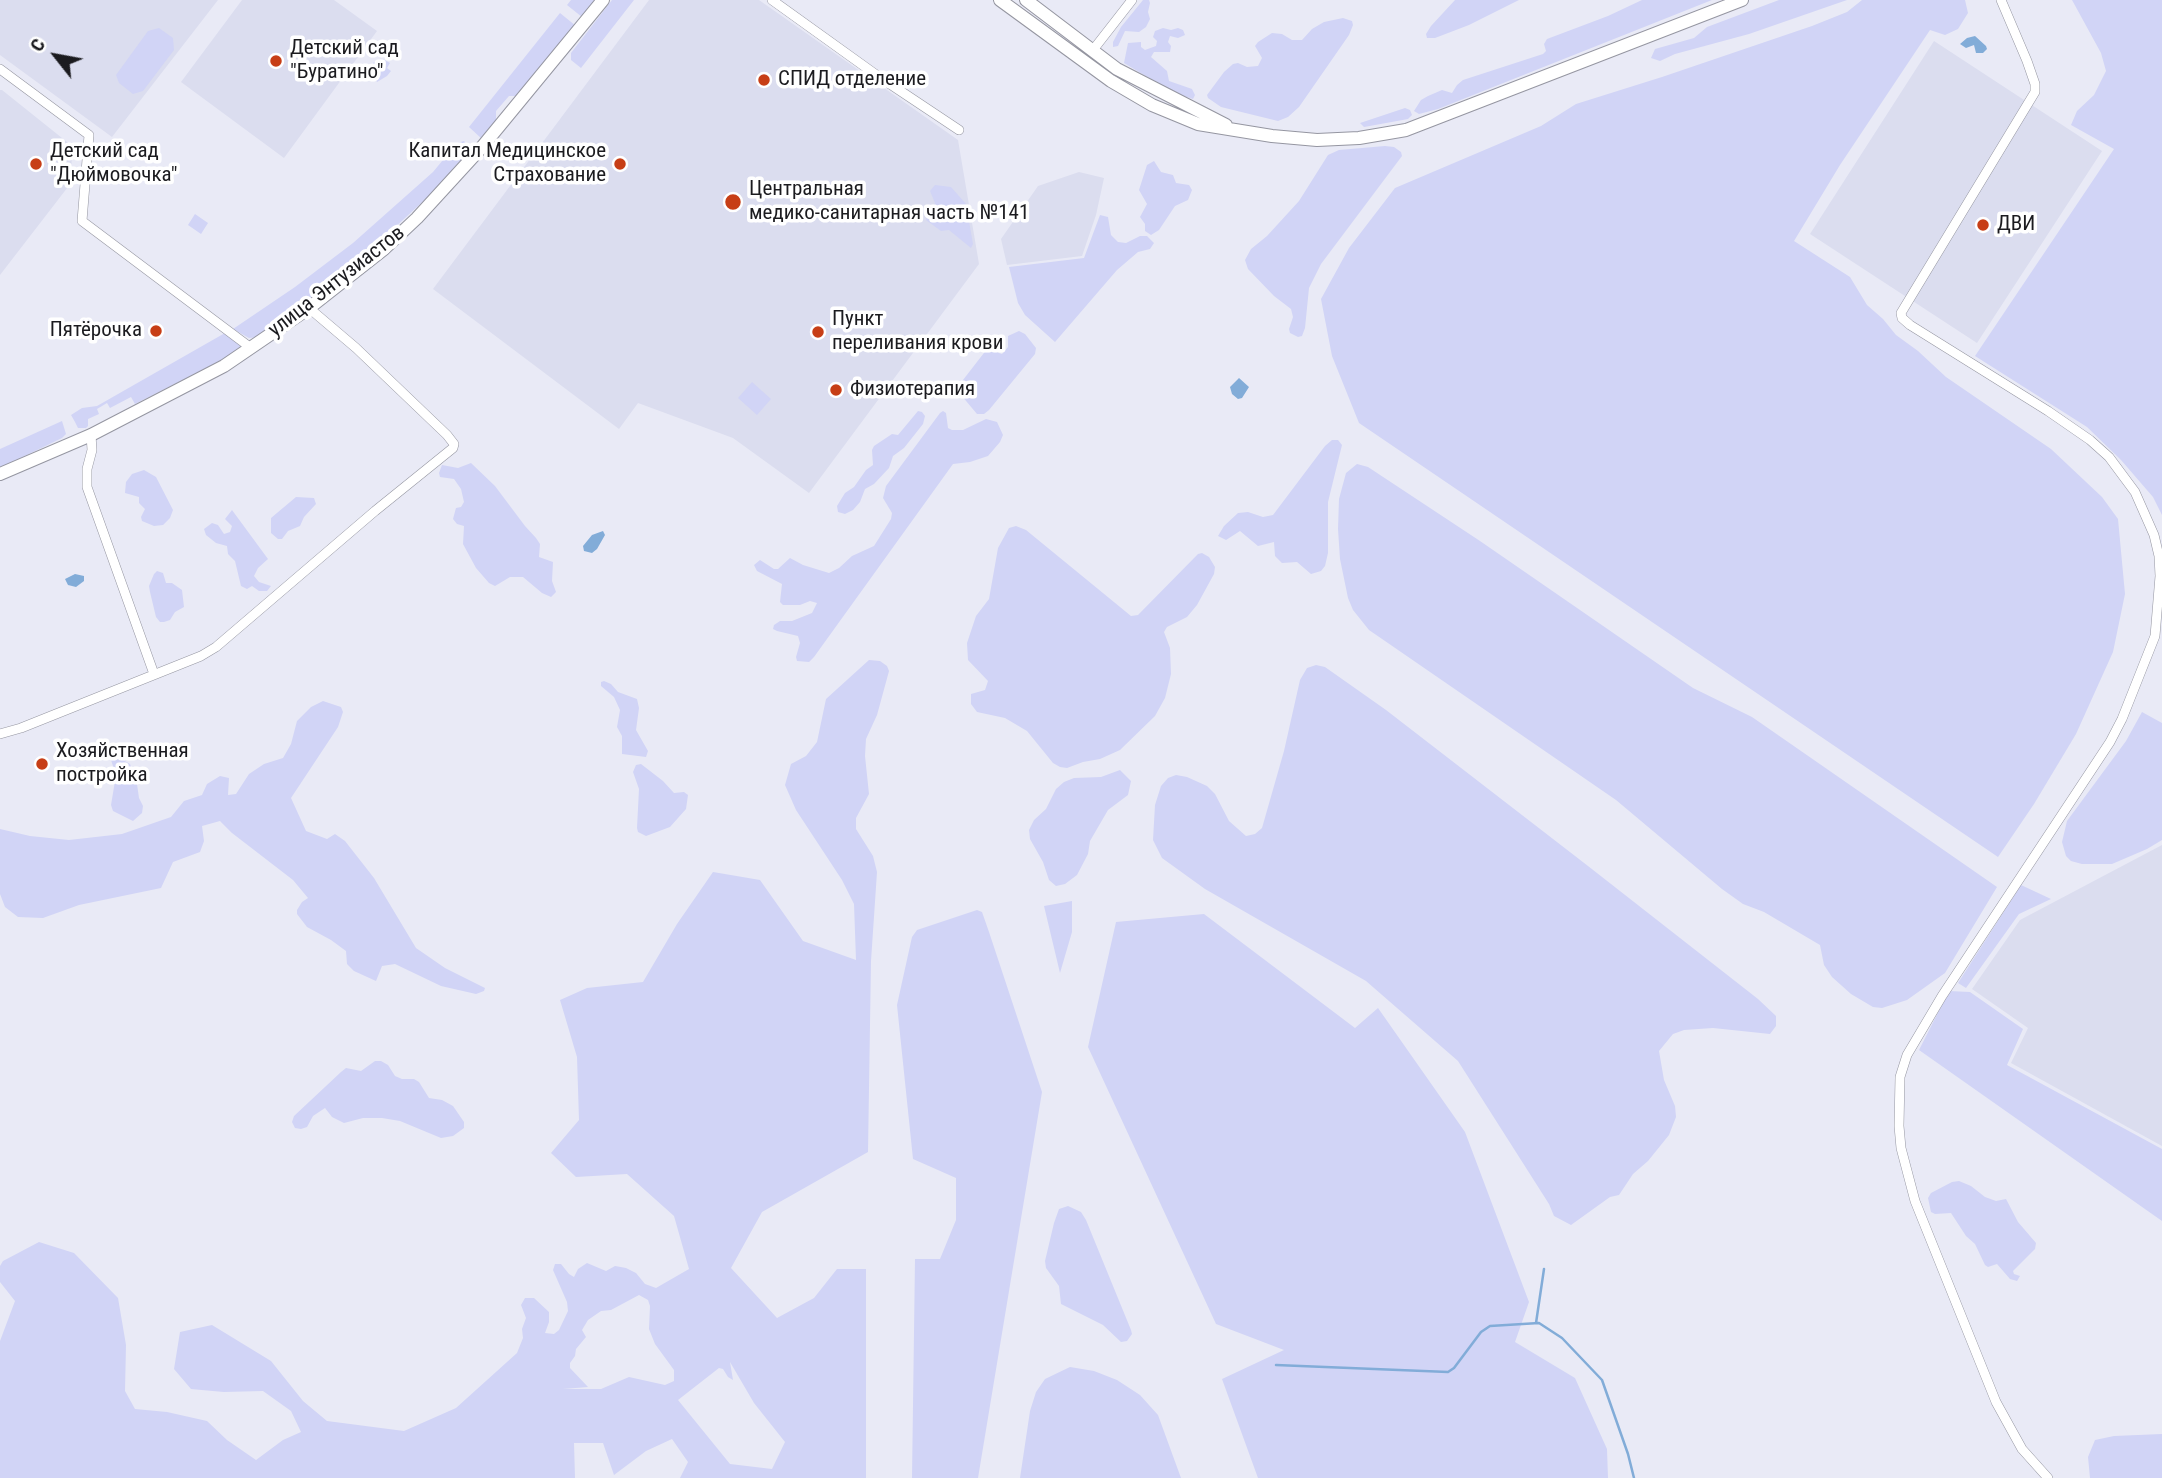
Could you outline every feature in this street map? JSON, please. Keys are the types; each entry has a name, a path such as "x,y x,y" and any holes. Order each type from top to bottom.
{"main road":[{"name":"улица Энтузиастов","path":"0,474 91,435 224,366 309,309 384,249 417,218 482,147 603,0"},
{"path":"1000,0 1020,3 1093,50 1114,75"},
{"path":"1020,3 1152,105 1198,124 1317,140 1359,138 1406,131 1742,0"}],"street":[{"path":"772,0 959,130"},
{"path":"1093,50 1132,0"},
{"path":"2001,0 2027,61 2035,92 1900,313 1910,326 2048,411 2090,440 2109,457 2135,492 2154,535 2160,576 2155,636 2122,719 2110,742 1942,996 1907,1055 1900,1077 1901,1148 1915,1201 1996,1402 2022,1449 2048,1478"},
{"path":"0,69 89,135 82,221 251,348"},
{"path":"0,734 201,656 216,647 453,448 454,444 447,435 356,348 309,309"},
{"path":"91,435 92,450 87,469 87,487 154,674"}],"shaded area":[{"path":"0,0 218,0 112,137 0,55"},
{"name":"Детский сад \"Буратино\"","path":"242,0 334,0 377,31 284,158 181,82"},
{"path":"571,0 595,0 582,17 567,5"},
{"path":"612,0 634,0 581,68 571,60 571,53"},
{"name":"Центральная медико-санитарная часть №141","path":"649,0 759,0 958,140 979,264 809,493 733,438 638,403 619,429 433,289"},
{"path":"1143,0 1149,0 1150,3 1150,19 1146,27 1139,32 1125,31 1118,46 1113,47 1121,27"},
{"path":"1455,0 1519,0 1469,25 1435,38 1427,38 1426,34 1431,26"},
{"path":"1642,0 1712,0 1438,109 1419,114 1414,111 1421,100 1428,96 1442,90 1452,93 1463,80 1543,54 1546,51 1544,44 1547,39"},
{"path":"1779,0 1847,0 1660,61 1651,58 1655,49 1694,38 1707,27"},
{"path":"1862,0 1965,0 1968,13 1958,29 1945,35 1930,30 1840,165 1794,241 1850,277 1867,305 1896,335 1946,377 2051,449 2102,497 2118,519 2125,594 2113,652 2076,734 1998,857 1359,423 1332,356 1321,299 1349,248 1395,188 1541,126 1576,104 1812,26 1847,12"},
{"path":"2072,0 2162,0 2162,515 2153,497 2087,427 1975,356 2114,149 2071,125 2077,111 2094,95 2106,71 2101,53"},
{"path":"560,13 576,26 517,96 509,96 496,111 496,122 482,139 469,127"},
{"path":"1343,18 1352,21 1349,35 1299,107 1288,117 1278,121 1221,107 1208,98 1207,95 1233,64 1258,66 1262,58 1255,46 1272,33 1282,34 1292,40 1302,40 1312,29 1324,22"},
{"path":"159,28 173,38 174,50 143,91 133,94 119,83 116,75 148,31"},
{"path":"1178,28 1183,30 1185,35 1178,38 1170,36 1170,52 1154,52 1151,57 1167,71 1169,81 1192,89 1195,95 1193,99 1174,93 1124,63 1128,43 1141,42 1141,47 1145,50 1156,46 1157,41 1153,37 1155,31"},
{"path":"1975,36 1986,46 1987,49 1983,53 1976,53 1974,45 1966,48 1960,44"},
{"path":"1934,41 2102,151 1977,343 1810,234"},
{"path":"383,59 390,63 387,68 391,71 377,82 370,68 374,62 379,65"},
{"name":"Детский сад \"Дюймовочка\"","path":"0,90 72,146 71,183 0,275"},
{"path":"1405,108 1410,110 1412,115 1408,119 1364,127 1360,123"},
{"path":"464,141 471,149 431,194 351,268 259,337 249,338 233,329 353,243 433,172 457,143"},
{"path":"1394,147 1402,156 1321,264 1309,288 1305,328 1302,336 1298,337 1290,333 1289,329 1293,317 1291,309 1248,269 1245,260 1251,249 1267,236 1299,201 1328,155 1339,150"},
{"path":"1154,161 1161,172 1173,175 1176,183 1189,185 1192,190 1188,200 1175,206 1159,230 1151,235 1145,231 1145,224 1140,217 1147,204 1139,190 1147,165"},
{"path":"1079,172 1104,178 1096,215 1082,256 1007,265 1001,239 1038,186"},
{"path":"935,185 951,187 966,204 973,244 971,248 949,230 941,231 926,220 935,203 930,191"},
{"path":"195,214 208,223 201,234 188,225"},
{"path":"1100,215 1108,217 1111,235 1118,242 1126,243 1140,236 1147,236 1154,243 1150,249 1138,252 1117,270 1055,342 1025,315 1018,303 1009,267 1084,258"},
{"path":"1019,331 1025,334 1036,348 1035,354 989,410 984,414 977,414 956,389 987,349 1002,354 1008,347 1008,336"},
{"path":"225,333 241,345 240,351 135,404 131,397 110,408 107,403 97,409 99,414 88,419 86,428 78,428 71,415 82,408 97,406"},
{"path":"1239,378 1249,387 1242,398 1238,399 1232,394 1230,387"},
{"path":"752,382 771,399 757,415 738,398"},
{"path":"918,411 925,416 923,424 904,448 893,456 889,468 874,484 865,489 860,502 853,510 845,514 838,512 837,506 845,493 854,487 873,465 874,446 892,434 898,435"},
{"path":"943,411 946,413 948,428 952,430 963,430 986,419 997,422 1003,435 1000,442 988,456 953,464 814,657 809,662 797,661 800,643 798,636 777,631 773,629 774,625 812,613 817,603 810,601 800,605 783,605 780,602 782,584 757,571 754,565 760,560 778,569 790,558 829,573 852,556 874,546 891,519 892,513 883,498 886,486"},
{"path":"62,421 66,434 62,438 0,468 0,449"},
{"path":"1332,440 1338,440 1342,445 1328,502 1328,553 1321,571 1311,574 1297,562 1282,563 1275,556 1274,542 1258,546 1240,531 1226,540 1218,536 1238,513 1248,512 1263,517 1273,515"},
{"path":"471,463 495,486 536,538 540,544 539,557 553,562 552,581 556,592 551,597 523,577 510,577 495,586 476,568 463,544 464,526 453,519 456,508 461,507 464,502 461,489 454,479 440,477 439,473 442,465 458,468"},
{"path":"1357,464 1368,467 1480,541 1693,688 1752,717 1997,887 1945,973 1907,1000 1882,1008 1873,1007 1851,994 1832,977 1824,965 1820,945 1764,912 1743,904 1616,800 1369,630 1353,610 1348,598 1340,559 1339,499 1346,473"},
{"path":"144,470 156,477 173,510 163,525 154,526 142,521 145,509 139,503 139,497 125,493 126,482 132,474"},
{"path":"296,497 314,498 316,504 300,526 278,539 271,533 271,518"},
{"path":"232,510 268,559 254,576 259,582 271,586 267,591 241,586 235,561 228,554 227,546 216,543 206,535 204,529 212,523 218,525 224,534 230,532 232,526 225,519"},
{"path":"1016,526 1026,530 1131,616 1138,615 1198,554 1209,557 1215,567 1197,605 1187,617 1167,627 1164,632 1170,648 1171,674 1165,698 1155,716 1120,750 1100,759 1067,768 1060,767 1053,763 1027,731 1005,718 977,712 971,704 971,694 985,690 988,681 968,660 967,643 976,616 989,599 998,548 1009,528"},
{"path":"603,531 605,535 597,549 592,553 584,551 583,546 592,535"},
{"path":"157,571 163,573 166,583 172,583 182,590 184,607 164,622 160,622 156,617 149,586"},
{"path":"75,574 84,576 84,581 76,587 68,585 65,579"},
{"path":"869,660 880,661 887,666 889,671 877,715 866,739 869,794 856,818 856,829 873,856 877,872 871,961 868,1152 762,1212 731,1268 777,1318 814,1298 837,1269 866,1269 866,1478 680,1478 688,1462 672,1439 646,1451 614,1475 603,1443 574,1443 575,1478 0,1478 0,1341 15,1301 0,1282 0,1266 3,1261 39,1242 74,1253 118,1298 126,1345 125,1391 135,1409 167,1412 207,1421 227,1440 256,1460 283,1440 301,1432 291,1411 263,1391 191,1389 174,1369 180,1332 212,1325 271,1361 303,1401 327,1421 404,1431 456,1408 517,1353 526,1318 521,1305 525,1298 534,1298 549,1312 545,1333 554,1334 559,1330 568,1311 567,1302 553,1270 555,1264 561,1264 574,1277 578,1269 587,1263 606,1271 615,1266 626,1268 636,1273 645,1284 656,1288 689,1269 674,1216 627,1174 576,1177 551,1153 579,1120 577,1057 560,1000 587,988 643,982 677,924 713,872 760,880 803,941 856,960 854,904 842,880 796,810 785,785 791,764 806,756 817,742 826,699","holes":["639,1295 648,1300 649,1329 655,1344 674,1370 674,1381 665,1385 629,1377 601,1389 563,1389 588,1387 570,1368 576,1349 586,1337 582,1330 588,1320 601,1311 611,1310","730,1362 754,1403 785,1442 772,1469 730,1464 678,1400 719,1368 733,1380"]},
{"path":"1316,665 1325,667 1386,710 1758,999 1776,1016 1776,1026 1770,1034 1713,1028 1684,1030 1673,1034 1659,1051 1664,1080 1675,1106 1676,1117 1669,1135 1648,1161 1633,1174 1619,1195 1610,1197 1571,1225 1554,1216 1458,1061 1366,981 1205,889 1162,858 1153,840 1155,805 1161,786 1168,778 1176,775 1207,786 1215,794 1229,821 1246,836 1255,834 1262,828 1284,751 1300,680 1307,668"},
{"path":"604,681 618,692 637,699 639,708 636,730 648,751 646,757 622,754 622,736 617,727 620,710 614,697 601,686"},
{"path":"323,701 341,707 343,712 338,727 291,798 306,831 327,839 335,834 345,841 374,878 416,948 445,968 485,988 484,991 476,994 441,986 395,964 382,966 376,981 354,971 347,964 346,951 307,927 297,914 302,902 308,898 293,880 220,821 202,826 204,841 200,852 173,862 161,888 79,905 43,918 18,917 5,907 0,894 0,829 30,836 69,840 122,834 171,817 184,801 202,795 207,784 220,776 229,778 228,795 236,794 249,774 264,764 283,758 291,744 297,721 311,707"},
{"path":"2142,712 2162,723 2162,840 2112,864 2082,864 2071,861 2066,856 2062,842 2067,821 2126,741"},
{"path":"116,756 130,764 143,806 142,813 133,821 113,811 111,805 116,775 111,760"},
{"path":"641,764 674,793 684,792 688,795 686,809 670,827 646,836 638,832 637,828 639,789 633,772 636,765"},
{"path":"1120,770 1131,781 1128,795 1108,810 1090,841 1088,854 1077,875 1065,884 1056,886 1049,880 1043,862 1030,839 1029,830 1034,820 1046,809 1056,789 1064,782 1074,778 1101,777"},
{"path":"2162,845 2162,1146 2011,1063 2028,1028 1972,989 2020,920"},
{"path":"2021,885 2051,899 2019,914 1966,988 1958,983"},
{"path":"1072,901 1072,932 1060,973 1044,906"},
{"path":"977,910 982,912 1042,1092 978,1478 912,1478 915,1259 940,1259 956,1220 956,1178 913,1159 897,1005 912,937 917,930"},
{"path":"1204,914 1355,1028 1378,1008 1465,1132 1529,1302 1515,1342 1575,1378 1607,1449 1608,1478 1258,1478 1222,1379 1284,1350 1216,1324 1088,1047 1116,922"},
{"path":"1949,991 1970,992 2023,1029 2007,1065 2162,1149 2162,1221 1919,1050"},
{"path":"375,1061 388,1065 395,1076 419,1082 429,1098 442,1100 453,1106 464,1122 464,1128 453,1136 441,1138 400,1121 382,1118 363,1118 344,1123 332,1117 325,1108 313,1116 307,1127 295,1128 292,1122 294,1116 341,1072 346,1068 361,1071"},
{"path":"1959,1181 1985,1197 1996,1201 2006,1199 2018,1222 2036,1243 2035,1249 2013,1271 2020,1276 2017,1281 2010,1279 1997,1264 1988,1267 1985,1265 1975,1244 1966,1236 1951,1213 1931,1212 1928,1198 1931,1193"},
{"path":"1068,1206 1081,1212 1086,1220 1131,1330 1132,1334 1127,1341 1121,1342 1103,1325 1061,1304 1059,1286 1046,1268 1045,1261 1059,1209"},
{"path":"1070,1367 1094,1371 1117,1380 1140,1395 1158,1415 1181,1478 1020,1478 1030,1411 1036,1392 1045,1379"},
{"path":"2162,1434 2162,1478 2090,1478 2088,1457 2095,1440 2114,1436"}],"waterway":[{"path":"1536,1323 1544,1269"},
{"path":"1276,1365 1448,1372 1481,1332 1490,1326 1539,1323 1562,1338 1602,1380 1634,1478"}],"place":[{"name":"Детский сад \"Буратино\"","path":"276,61"},
{"name":"СПИД отделение","path":"764,80"},
{"name":"Детский сад \"Дюймовочка\"","path":"36,164"},
{"name":"Капитал Медицинское Страхование","path":"620,164"},
{"name":"Центральная медико-санитарная часть №141","path":"733,202"},
{"name":"ДВИ","path":"1983,225"},
{"name":"Пятёрочка","path":"156,331"},
{"name":"Пункт переливания крови","path":"818,332"},
{"name":"Физиотерапия","path":"836,390"},
{"name":"Хозяйственная постройка","path":"42,764"}]}
